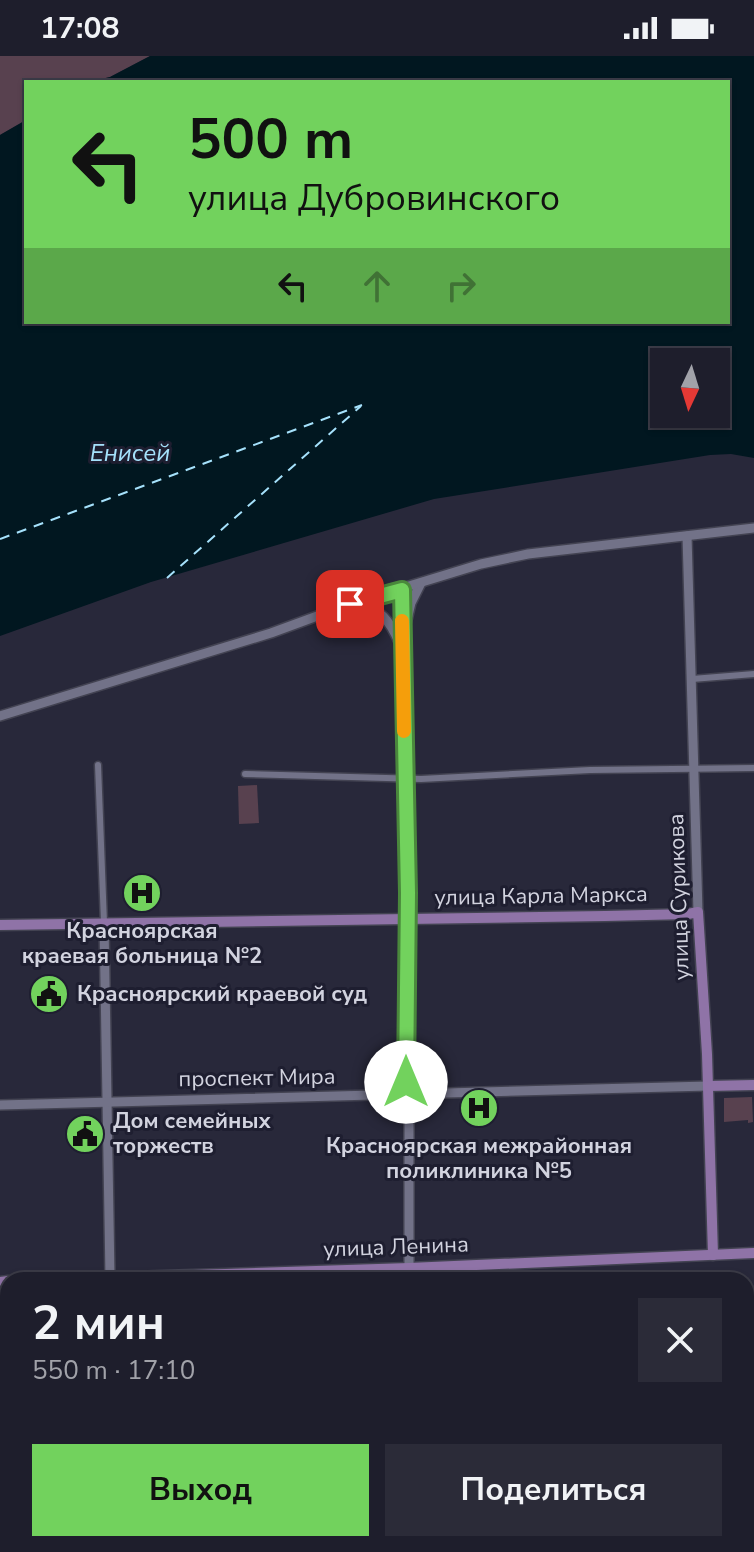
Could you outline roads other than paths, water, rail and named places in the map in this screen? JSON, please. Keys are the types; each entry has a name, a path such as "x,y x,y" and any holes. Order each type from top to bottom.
{"main road":[{"path":"0,716 271,633 353,603 516,556 754,528"},
{"name":"улица Сурикова","path":"687,536 698,912 713,1255"},
{"path":"402,647 411,603 421,583"},
{"path":"402,590 409,1272"},
{"path":"353,603 383,614 402,647"},
{"name":"улица Карла Маркса","path":"0,925 620,916 698,912"},
{"path":"104,923 110,1272"},
{"name":"проспект Мира","path":"0,1105 754,1085"},
{"name":"улица Ленина","path":"441,1272 754,1253"}],"street":[{"path":"692,679 754,674"},
{"path":"98,765 104,923"},
{"path":"245,774 405,779 695,767 754,768"}],"water":[{"name":"Енисей","path":"150,56 754,56 754,458 731,454 710,455 434,499 151,582 0,636 0,135 24,121 24,324 730,324 730,80 97,80 110,77"}],"place":[{"name":"Красноярская краевая больница №2","path":"142,893"},
{"name":"Красноярский краевой суд","path":"49,994"},
{"name":"Красноярская межрайонная поликлиника №5","path":"479,1108"},
{"name":"Дом семейных торжеств","path":"85,1134"}]}
